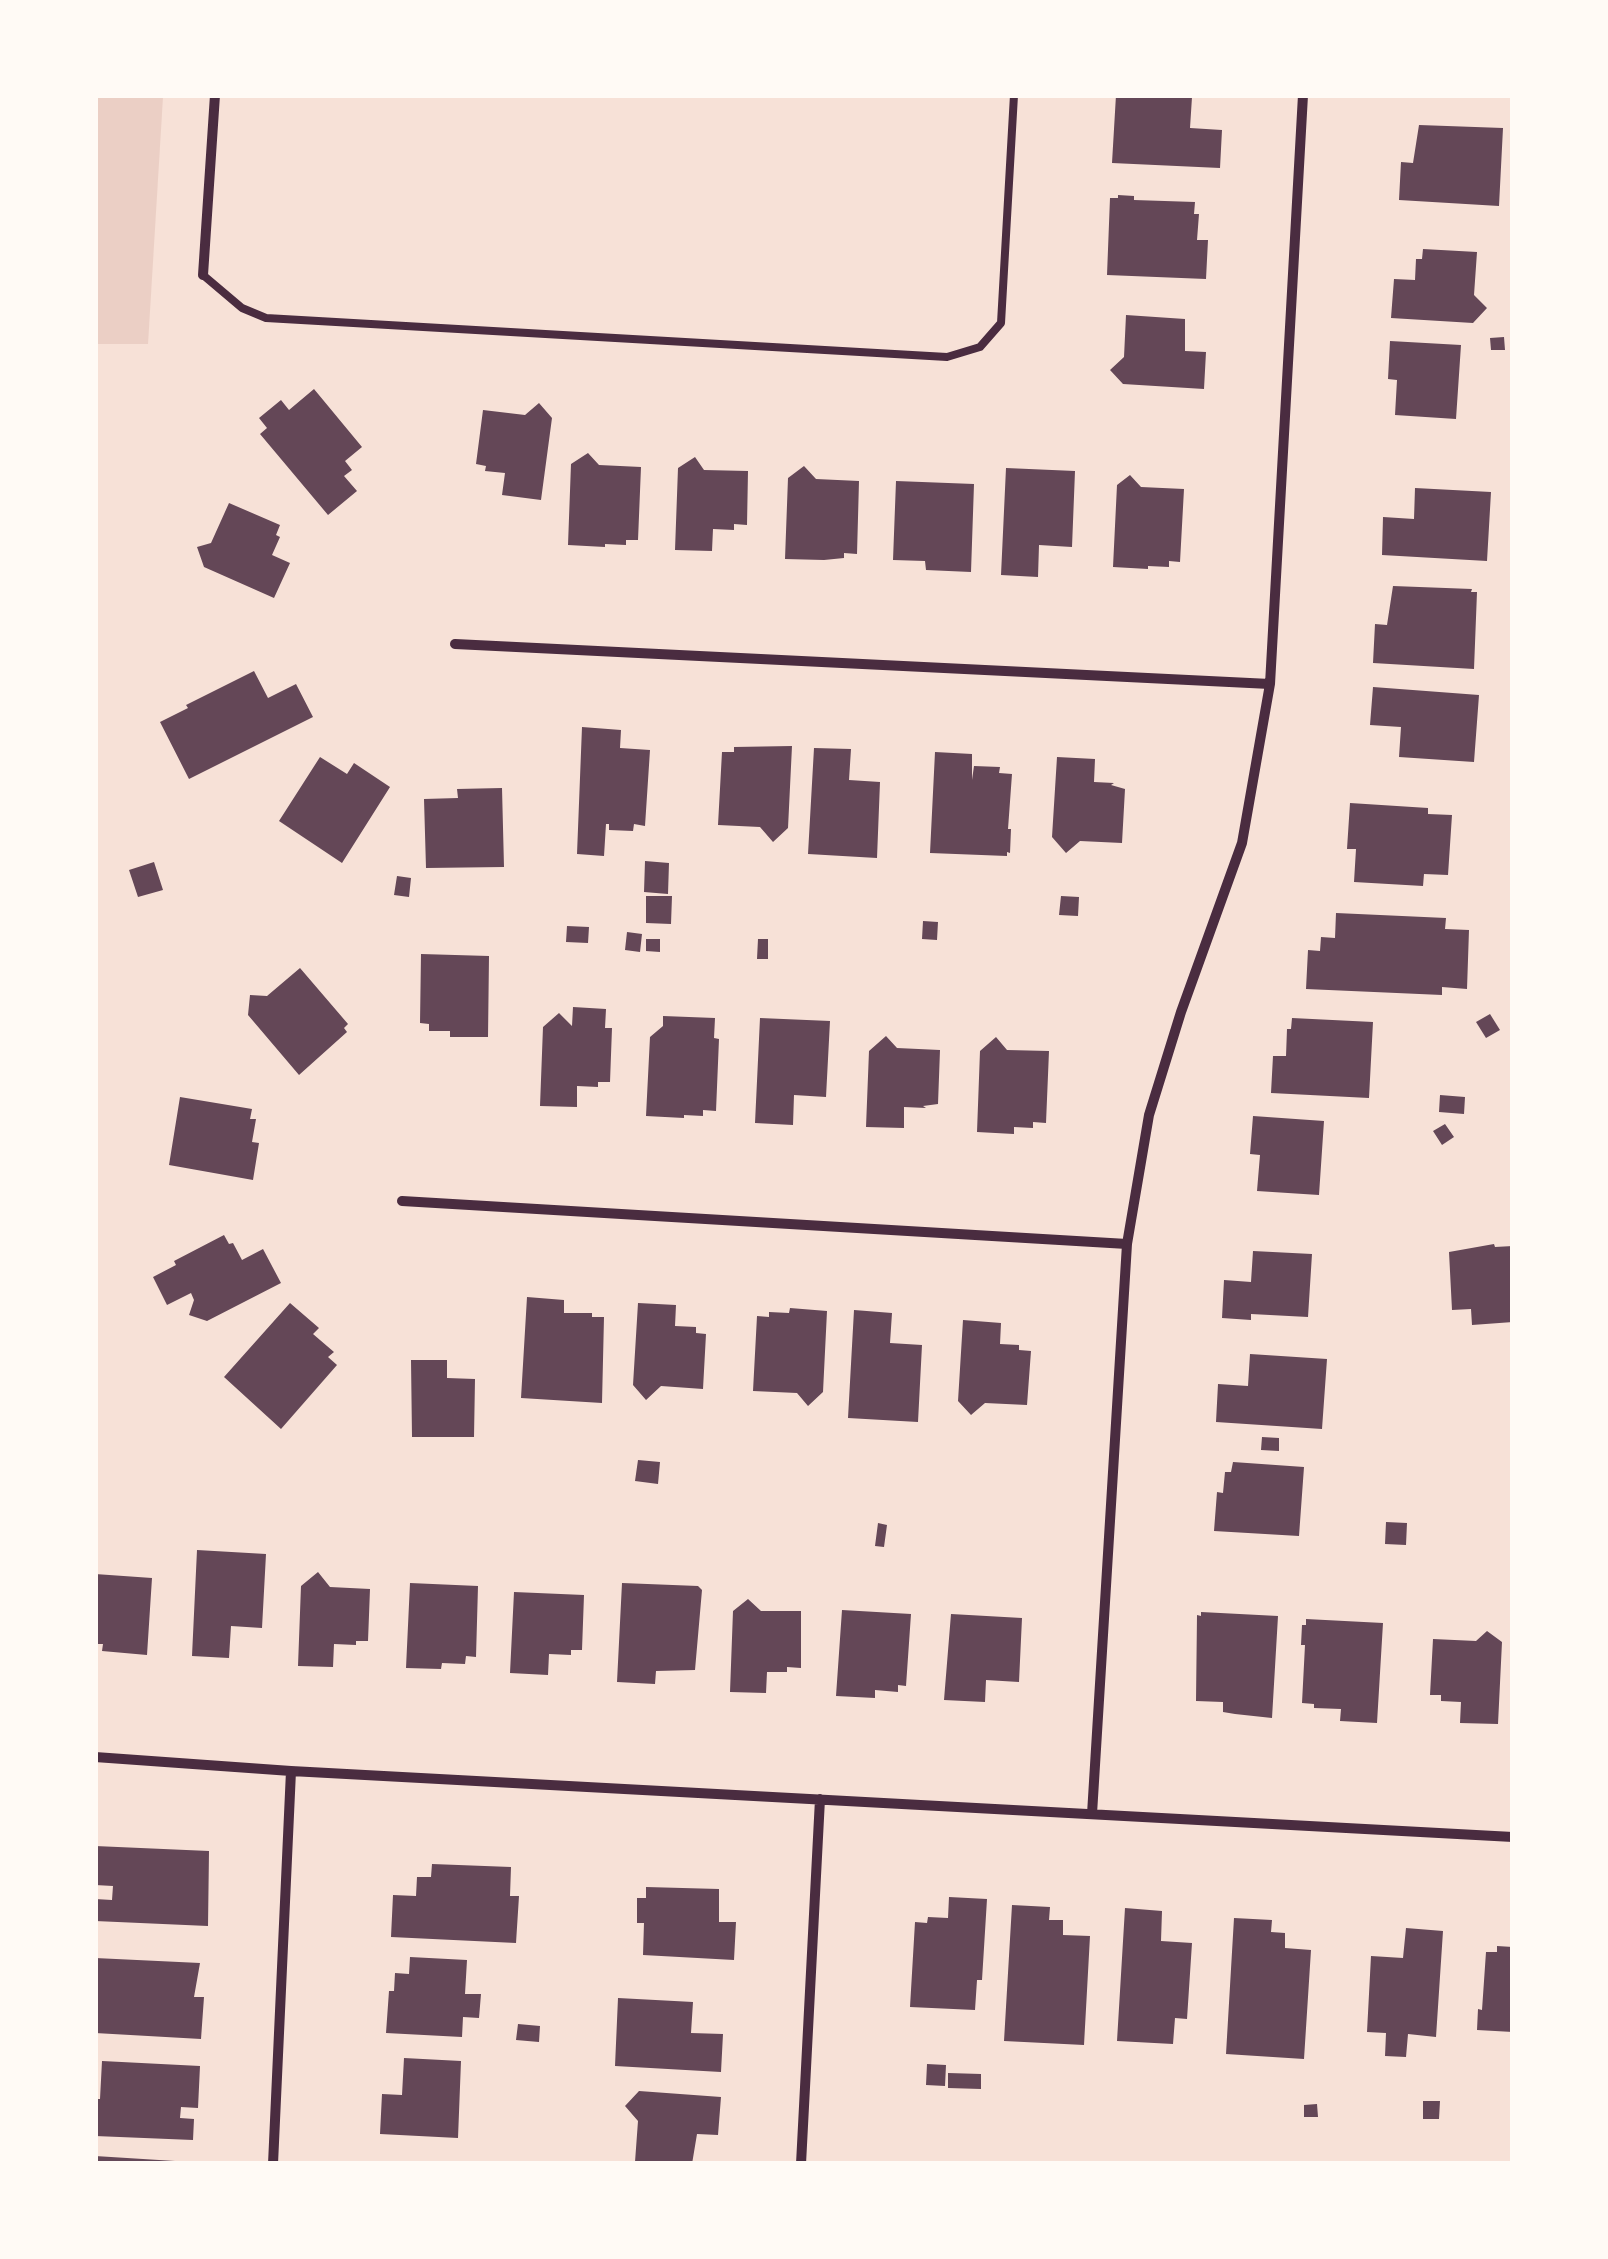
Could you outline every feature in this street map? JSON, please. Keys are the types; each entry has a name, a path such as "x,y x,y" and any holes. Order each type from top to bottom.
{"street":[{"path":"203,275 216,95"},
{"path":"1092,1814 1127,1244 1149,1115 1180,1012 1242,843 1270,684 1304,95"},
{"path":"454,644 1270,684"},
{"path":"402,1202 1127,1244"},
{"path":"95,1757 1513,1838"},
{"path":"273,2164 291,1771"},
{"path":"802,2164 820,1799"}],"lane":[{"path":"203,275 242,308 266,318 947,357 980,347 1001,323 1014,95"}],"shaded area":[{"path":"95,95 163,97 148,344 95,344"}],"building":[{"path":"1116,95 1192,97 1190,128 1222,130 1220,168 1112,163"},
{"path":"1419,125 1503,128 1499,206 1399,200 1401,162 1413,163"},
{"path":"1134,196 1134,200 1195,202 1194,214 1199,214 1197,240 1208,240 1206,279 1107,275 1110,198"},
{"path":"1423,249 1477,252 1474,295 1487,308 1473,323 1391,318 1394,279 1415,280 1416,259 1422,259"},
{"path":"1126,315 1185,319 1185,351 1206,352 1204,389 1123,384 1110,370 1124,357"},
{"path":"1504,337 1505,350 1491,350 1490,338"},
{"path":"1390,341 1461,345 1456,419 1395,415 1397,380 1388,379"},
{"path":"314,389 362,447 345,461 352,470 344,476 357,491 328,515 260,434 267,428 259,418 281,400 289,410"},
{"path":"539,403 552,418 541,500 502,495 505,473 485,471 486,466 476,464 483,410 525,415"},
{"path":"588,453 599,465 641,467 638,540 605,547 568,545 571,464"},
{"path":"695,457 704,470 748,471 747,525 734,524 734,530 713,529 712,551 675,550 678,468"},
{"path":"804,466 816,479 859,481 857,554 844,553 844,558 824,560 785,559 788,478"},
{"path":"1006,468 1075,471 1072,547 1039,545 1038,577 1001,575"},
{"path":"1130,475 1141,487 1184,489 1180,562 1169,561 1169,567 1148,569 1113,567 1117,485"},
{"path":"896,481 974,484 971,572 926,570 925,561 893,560"},
{"path":"1415,488 1491,492 1487,561 1382,555 1383,517 1414,519"},
{"path":"229,503 280,525 276,535 280,537 272,555 290,563 274,598 204,567 197,547 211,543"},
{"path":"1393,586 1477,592 1474,669 1373,663 1375,624 1387,625"},
{"path":"254,671 268,698 296,684 313,717 189,779 160,722"},
{"path":"1373,687 1479,695 1474,762 1399,757 1401,727 1370,725"},
{"path":"582,727 621,730 620,748 650,750 645,826 634,824 633,831 609,830 606,824 604,856 577,854"},
{"path":"792,746 788,828 773,842 760,827 718,825 722,752 734,752 734,747"},
{"path":"814,748 851,749 849,780 880,782 877,858 808,854"},
{"path":"935,752 972,754 972,780 974,766 1000,767 999,773 1012,774 1007,856 930,853"},
{"path":"320,757 347,774 354,763 390,787 342,863 279,821"},
{"path":"1057,757 1095,759 1094,782 1114,783 1111,785 1125,789 1122,843 1080,841 1066,853 1052,837"},
{"path":"502,788 504,867 426,868 424,799 458,798 457,789"},
{"path":"1350,803 1428,808 1428,814 1452,815 1448,875 1424,874 1423,886 1354,882 1356,849 1347,849"},
{"path":"645,861 669,863 668,894 644,892"},
{"path":"154,862 163,890 138,897 129,870"},
{"path":"397,876 411,878 409,897 394,895"},
{"path":"646,896 672,896 671,924 646,923"},
{"path":"1061,896 1079,897 1078,916 1059,915"},
{"path":"1336,913 1446,918 1445,929 1469,930 1467,989 1442,987 1442,995 1306,989 1308,950 1320,951 1321,937 1335,938"},
{"path":"923,921 938,922 937,940 922,939"},
{"path":"567,926 589,927 588,943 566,942"},
{"path":"627,932 642,934 640,952 625,950"},
{"path":"646,939 660,939 660,952 646,951"},
{"path":"758,939 768,939 768,959 757,959"},
{"path":"421,954 489,956 488,1037 450,1037 450,1031 429,1031 429,1024 420,1023"},
{"path":"300,968 348,1024 344,1028 347,1032 299,1075 248,1015 250,995 267,996"},
{"path":"573,1007 606,1009 605,1028 612,1028 610,1082 598,1082 598,1087 577,1086 577,1107 540,1106 543,1027 559,1013 572,1026"},
{"path":"1490,1014 1500,1030 1486,1038 1476,1022"},
{"path":"663,1016 715,1018 714,1038 719,1039 716,1111 703,1110 703,1116 684,1118 646,1116 650,1037 663,1026"},
{"path":"760,1018 830,1021 826,1097 794,1095 793,1125 755,1123"},
{"path":"1292,1018 1373,1022 1369,1098 1271,1093 1273,1056 1286,1056 1287,1029 1291,1029"},
{"path":"886,1036 897,1048 940,1050 938,1104 904,1107 904,1128 866,1127 869,1051"},
{"path":"996,1037 1007,1050 1049,1051 1046,1123 1033,1122 1033,1128 1014,1127 1014,1134 977,1132 980,1051"},
{"path":"1440,1095 1465,1097 1464,1114 1439,1112"},
{"path":"180,1097 252,1109 250,1119 256,1119 252,1142 259,1143 253,1180 169,1165"},
{"path":"1253,1116 1324,1121 1319,1195 1257,1191 1260,1155 1250,1154"},
{"path":"1445,1124 1454,1137 1442,1145 1433,1131"},
{"path":"224,1235 242,1260 263,1249 281,1283 207,1321 189,1315 194,1300 191,1293 167,1305 153,1277 176,1265 174,1261"},
{"path":"1494,1244 1513,1246 1513,1322 1472,1325 1471,1309 1452,1310 1449,1252"},
{"path":"1253,1251 1312,1254 1308,1317 1251,1314 1251,1320 1222,1318 1224,1280 1251,1282"},
{"path":"527,1297 564,1300 564,1313 604,1317 602,1403 521,1398"},
{"path":"290,1303 319,1328 313,1334 334,1352 328,1357 337,1365 281,1429 224,1377"},
{"path":"638,1303 676,1305 675,1326 696,1327 696,1333 706,1334 703,1389 661,1386 646,1400 633,1385"},
{"path":"790,1308 827,1311 823,1392 808,1406 797,1393 753,1391 757,1316 789,1313"},
{"path":"854,1310 892,1313 890,1343 922,1345 918,1422 848,1418"},
{"path":"963,1320 1001,1323 1000,1344 1019,1345 1019,1350 1031,1351 1027,1405 985,1403 971,1415 958,1401"},
{"path":"1250,1354 1327,1359 1322,1429 1216,1422 1218,1384 1248,1386"},
{"path":"411,1360 447,1360 447,1378 475,1379 474,1437 412,1437"},
{"path":"1262,1437 1279,1438 1279,1451 1261,1450"},
{"path":"638,1460 660,1462 658,1484 635,1481"},
{"path":"1233,1462 1304,1467 1299,1536 1214,1531 1217,1492 1223,1493 1225,1472 1231,1472"},
{"path":"1386,1522 1407,1523 1406,1545 1385,1544"},
{"path":"878,1523 887,1525 884,1547 875,1546"},
{"path":"197,1550 266,1554 262,1628 231,1626 229,1658 192,1656"},
{"path":"318,1572 330,1587 370,1589 368,1641 334,1644 333,1667 298,1666 301,1586"},
{"path":"95,1574 152,1578 147,1655 102,1651 103,1644 95,1644"},
{"path":"410,1583 478,1586 476,1657 466,1656 465,1664 442,1663 441,1669 406,1668"},
{"path":"622,1583 698,1586 702,1590 695,1670 656,1671 655,1684 617,1682"},
{"path":"514,1592 584,1595 582,1650 571,1650 571,1655 549,1654 548,1675 510,1673"},
{"path":"748,1599 761,1611 801,1611 801,1668 767,1672 766,1693 730,1692 733,1611"},
{"path":"842,1610 911,1614 906,1686 898,1685 898,1692 875,1690 875,1698 836,1696"},
{"path":"1201,1612 1278,1616 1272,1718 1223,1712 1223,1702 1196,1701 1197,1615 1201,1616"},
{"path":"951,1614 1022,1618 1019,1682 986,1680 985,1702 944,1700"},
{"path":"1306,1619 1383,1623 1377,1723 1340,1721 1341,1709 1314,1708 1314,1704 1302,1703 1305,1645 1301,1645"},
{"path":"1487,1631 1502,1642 1498,1724 1460,1723 1461,1702 1441,1701 1441,1695 1430,1695 1433,1639 1476,1641"},
{"path":"95,1846 209,1851 208,1926 95,1921 95,1899 112,1900 113,1886 95,1885"},
{"path":"432,1864 511,1867 510,1896 519,1896 516,1943 391,1937 393,1895 416,1896 417,1877 431,1877"},
{"path":"646,1887 719,1889 719,1922 736,1922 734,1960 643,1955 644,1923 637,1923 637,1898 646,1898"},
{"path":"949,1897 987,1899 982,1980 977,1980 975,2010 910,2007 915,1922 927,1923 928,1917 948,1918"},
{"path":"1012,1905 1050,1907 1049,1920 1063,1920 1063,1935 1090,1936 1084,2045 1004,2041"},
{"path":"1125,1908 1162,1911 1161,1941 1192,1943 1187,2019 1175,2018 1173,2044 1117,2041"},
{"path":"1234,1918 1272,1920 1271,1932 1285,1933 1285,1948 1311,1950 1304,2059 1226,2054"},
{"path":"1406,1928 1443,1931 1436,2037 1408,2034 1406,2057 1385,2056 1386,2033 1367,2032 1371,1956 1403,1958"},
{"path":"1497,1946 1513,1947 1513,2032 1477,2030 1486,1952 1497,1952"},
{"path":"410,1957 467,1960 465,1994 481,1994 479,2018 463,2017 462,2037 386,2033 389,1991 394,1991 395,1973 409,1974"},
{"path":"95,1958 200,1963 194,1997 204,1997 201,2039 95,2033"},
{"path":"618,1998 693,2002 691,2033 723,2034 721,2072 615,2066"},
{"path":"518,2024 540,2026 539,2042 516,2040"},
{"path":"404,2058 461,2061 458,2138 380,2134 382,2094 402,2095"},
{"path":"102,2061 200,2066 198,2108 181,2107 180,2118 194,2119 193,2140 95,2136 95,2099 100,2099"},
{"path":"927,2064 946,2065 945,2086 926,2085"},
{"path":"948,2073 981,2074 981,2089 948,2088"},
{"path":"639,2091 721,2097 718,2135 697,2134 692,2164 635,2162 638,2121 625,2106"},
{"path":"1423,2101 1440,2101 1439,2119 1423,2119"},
{"path":"1317,2104 1318,2117 1304,2117 1304,2105"},
{"path":"95,2156 175,2161 175,2164 95,2164"}]}
